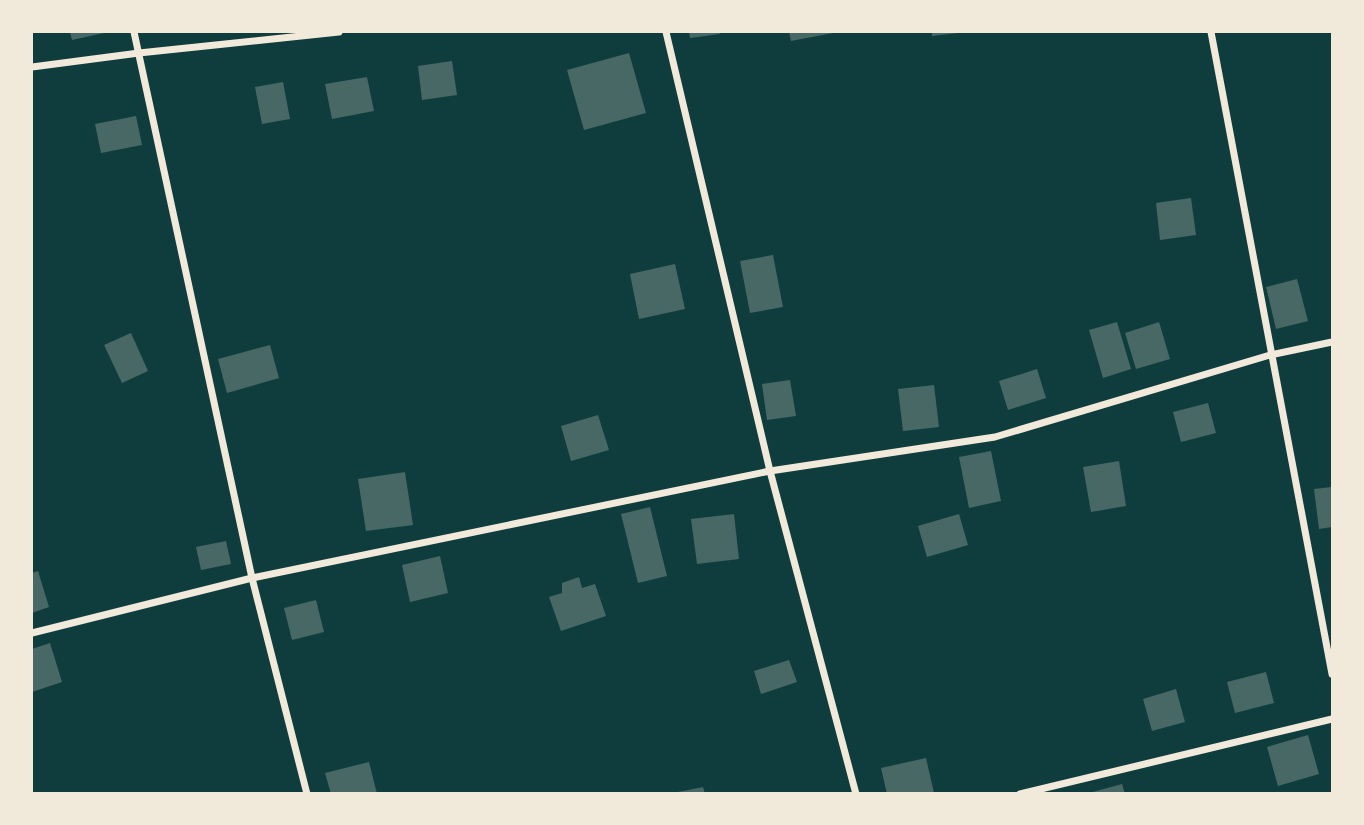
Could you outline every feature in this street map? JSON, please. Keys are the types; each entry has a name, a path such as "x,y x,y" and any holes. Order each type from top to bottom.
{"street":[{"path":"134,32 252,578 307,793"},
{"path":"32,67 339,32"},
{"path":"666,32 770,471 856,793"},
{"path":"1211,32 1332,674"},
{"path":"32,634 252,578 770,471 995,437 1270,355 1332,342"},
{"path":"1020,793 1332,719"}],"building":[{"path":"70,32 104,32 104,33 72,40"},
{"path":"689,32 719,32 720,34 690,38"},
{"path":"789,32 833,32 833,33 791,41"},
{"path":"932,32 958,32 958,33 932,36"},
{"path":"629,53 646,113 584,130 567,70"},
{"path":"452,61 457,95 422,100 418,66"},
{"path":"367,77 374,111 332,119 325,84"},
{"path":"283,82 290,119 262,124 255,87"},
{"path":"136,116 142,145 101,153 95,124"},
{"path":"1191,198 1196,235 1160,240 1156,203"},
{"path":"773,255 783,307 750,313 740,261"},
{"path":"675,264 685,309 639,319 630,274"},
{"path":"1297,279 1308,321 1276,329 1266,287"},
{"path":"1117,322 1131,369 1103,378 1089,330"},
{"path":"1159,322 1170,359 1136,369 1125,333"},
{"path":"131,333 148,371 122,383 104,345"},
{"path":"270,345 279,378 227,393 218,359"},
{"path":"1037,369 1046,398 1008,410 999,381"},
{"path":"790,380 796,416 767,420 762,384"},
{"path":"934,385 939,427 903,431 898,389"},
{"path":"1208,403 1216,433 1181,442 1173,412"},
{"path":"598,415 609,450 571,461 561,426"},
{"path":"991,451 1001,501 969,508 959,457"},
{"path":"1119,461 1126,506 1091,512 1083,467"},
{"path":"405,472 413,525 366,531 358,479"},
{"path":"1332,487 1332,527 1319,529 1314,489"},
{"path":"650,507 667,576 638,583 621,514"},
{"path":"734,514 739,559 697,564 691,519"},
{"path":"959,514 968,545 927,557 918,526"},
{"path":"226,541 231,564 201,570 196,547"},
{"path":"440,556 448,593 410,602 402,565"},
{"path":"38,571 49,607 32,613 32,573"},
{"path":"579,577 582,588 595,584 606,616 561,631 549,597 562,593 562,583"},
{"path":"316,600 324,632 292,640 284,608"},
{"path":"50,643 62,682 32,692 32,649"},
{"path":"789,660 797,682 761,694 754,671"},
{"path":"1266,672 1274,703 1235,713 1227,682"},
{"path":"1176,689 1185,722 1152,731 1143,699"},
{"path":"1308,735 1319,774 1278,786 1267,747"},
{"path":"926,758 934,793 887,794 881,768"},
{"path":"369,762 377,794 331,794 325,773"},
{"path":"1122,784 1125,794 1089,794 1089,793"},
{"path":"703,787 705,794 678,794 678,792"}]}
